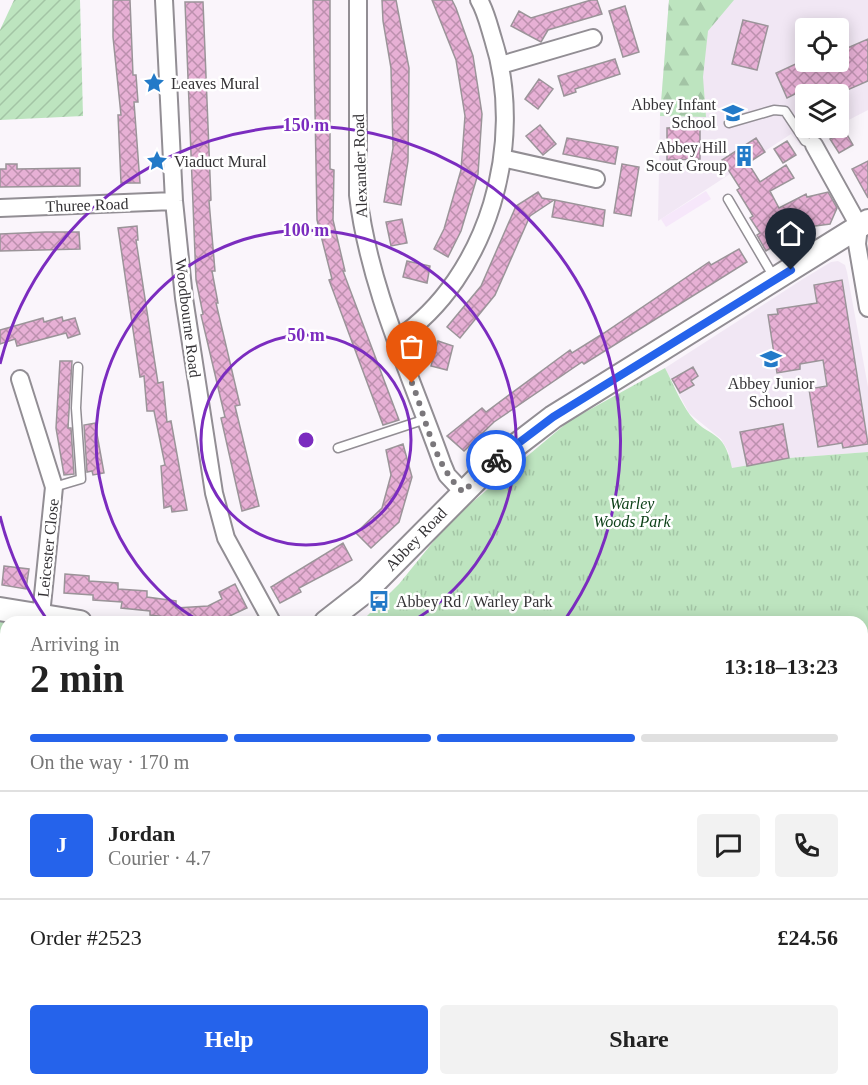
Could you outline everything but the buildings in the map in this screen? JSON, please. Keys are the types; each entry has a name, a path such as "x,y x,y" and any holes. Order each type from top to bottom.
{"street":[{"name":"Woodbourne Road","path":"164,0 174,201 184,298 214,493 226,538 269,616"},
{"name":"Alexander Road","path":"358,0 358,195 371,265 447,475 463,492"},
{"path":"397,339 420,324 446,294 469,256 494,200 502,158 504,99 501,65 479,0"},
{"path":"501,65 593,38"},
{"path":"814,145 863,223 857,244 868,308"},
{"path":"502,158 596,179"},
{"name":"Thuree Road","path":"0,208 174,201"},
{"name":"Abbey Road","path":"334,616 367,590 493,463 553,417 863,223"},
{"name":"Leicester Close","path":"20,380 54,487 41,615"},
{"path":"0,609 47,616"}],"lane":[{"path":"729,123 774,110 785,111 805,141 814,145"},
{"path":"728,199 775,279"},
{"path":"54,487 81,479 76,408 78,367"},
{"path":"338,448 426,419"}],"shaded area":[{"name":"Abbey Infant School","path":"669,0 868,0 868,110 849,120 849,84 795,84 795,138 814,138 800,145 791,134 658,221 660,116"},
{"path":"706,191 711,199 666,227 661,219"},
{"name":"Abbey Junior School","path":"838,261 845,265 847,272 868,387 868,452 789,458 732,469 728,451 721,439 689,413 665,368 803,279 831,262"}],"green space":[{"path":"14,0 80,0 83,116 0,120 0,30"},
{"path":"669,0 734,0 708,31 703,77 706,117 660,116"},
{"name":"Warley Woods Park","path":"665,368 690,415 725,446 732,468 789,458 868,452 868,616 367,616 399,584 450,521 569,421"}],"way so far":[{"path":"412,383 447,475 455,485 463,492 496,460"}],"place":[{"name":"Leaves Mural","path":"154,83"},
{"name":"Abbey Infant School","path":"733,113"},
{"name":"Abbey Hill Scout Group","path":"744,156"},
{"name":"Viaduct Mural","path":"157,161"},
{"name":"Abbey Junior School","path":"771,359"},
{"name":"Abbey Rd / Warley Park","path":"379,601"}],"route":[{"path":"496,460 553,417 791,270"}]}
